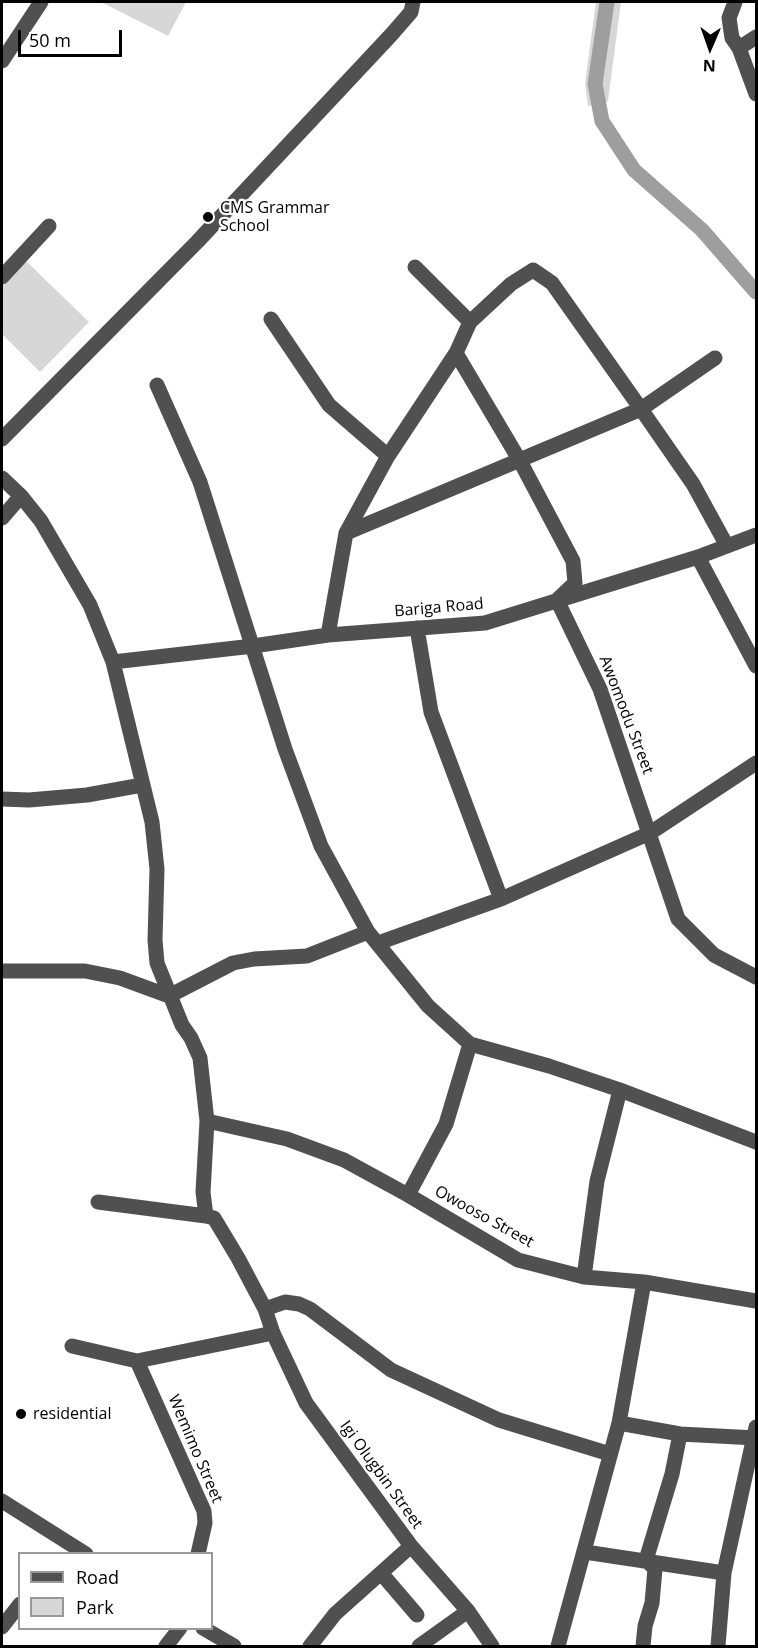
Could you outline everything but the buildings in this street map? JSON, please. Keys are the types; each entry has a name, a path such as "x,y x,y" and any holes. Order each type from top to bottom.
{"street":[{"path":"2,61 41,2"},
{"path":"2,439 197,242 391,35 411,12 413,2"},
{"path":"735,2 729,18 732,38 739,48 756,94"},
{"path":"739,48 756,37"},
{"path":"2,277 49,226"},
{"path":"415,267 470,322"},
{"path":"328,635 346,533 388,456 456,353 470,322 511,284 533,270 552,283 641,409 693,484 727,546"},
{"path":"271,319 329,405 388,456"},
{"path":"456,353 520,461 573,561 575,583 557,600"},
{"path":"346,533 641,409 715,358"},
{"path":"157,385 200,482 285,749 321,846 373,938 428,1006 470,1044 549,1066 620,1090 756,1142"},
{"path":"2,478 21,496 41,521 90,605 113,662 152,822 157,869 155,940 157,963 182,1025 200,1058 207,1121 203,1192 206,1215 98,1202"},
{"path":"2,518 21,496"},
{"name":"Bariga Road","path":"113,662 328,635 485,623 698,557 756,535"},
{"path":"698,557 756,666"},
{"name":"Awomodu Street","path":"557,600 600,689 678,920 714,955 756,977"},
{"path":"417,628 431,712 501,900"},
{"path":"2,971 49,969 85,971 120,978 169,996 233,963 254,959 307,956 501,900 650,833 756,763"},
{"path":"2,799 29,800 87,795 142,785"},
{"path":"408,1195 446,1124 470,1044"},
{"path":"584,1277 597,1181 620,1090"},
{"name":"Owooso Street","path":"207,1121 287,1139 344,1160 518,1260 584,1277 644,1282 756,1300"},
{"name":"Igi Olugbin Street","path":"206,1215 214,1218 228,1240 265,1309 273,1333 306,1403 411,1546 468,1611 492,1647"},
{"path":"558,1647 619,1423 644,1282"},
{"path":"265,1309 285,1302 299,1304 310,1309 391,1370 499,1420 610,1454"},
{"path":"72,1346 137,1360 273,1333"},
{"name":"Wemimo Street","path":"137,1360 204,1511 205,1523 198,1552"},
{"path":"619,1423 680,1434 756,1434 724,1573 718,1647"},
{"path":"646,1560 672,1474 680,1434"},
{"path":"2,1501 64,1548 79,1552"},
{"path":"309,1647 334,1614 411,1546"},
{"path":"585,1552 724,1573"},
{"path":"643,1647 645,1626 652,1603 655,1569 646,1560"},
{"path":"381,1573 417,1615"},
{"path":"2,1627 18,1607"},
{"path":"419,1647 468,1611"},
{"path":"166,1647 179,1630"},
{"path":"205,1630 234,1647"}],"green space":[{"path":"104,2 186,2 168,36"},
{"path":"596,2 621,2 608,101 588,106 585,83"},
{"path":"26,261 89,322 40,372 2,334 2,286"}],"waterway":[{"path":"607,2 595,84 602,121 634,170 702,230 756,292"}],"place":[{"name":"CMS Grammar School","path":"208,217"},
{"name":"residential","path":"21,1414"}]}
